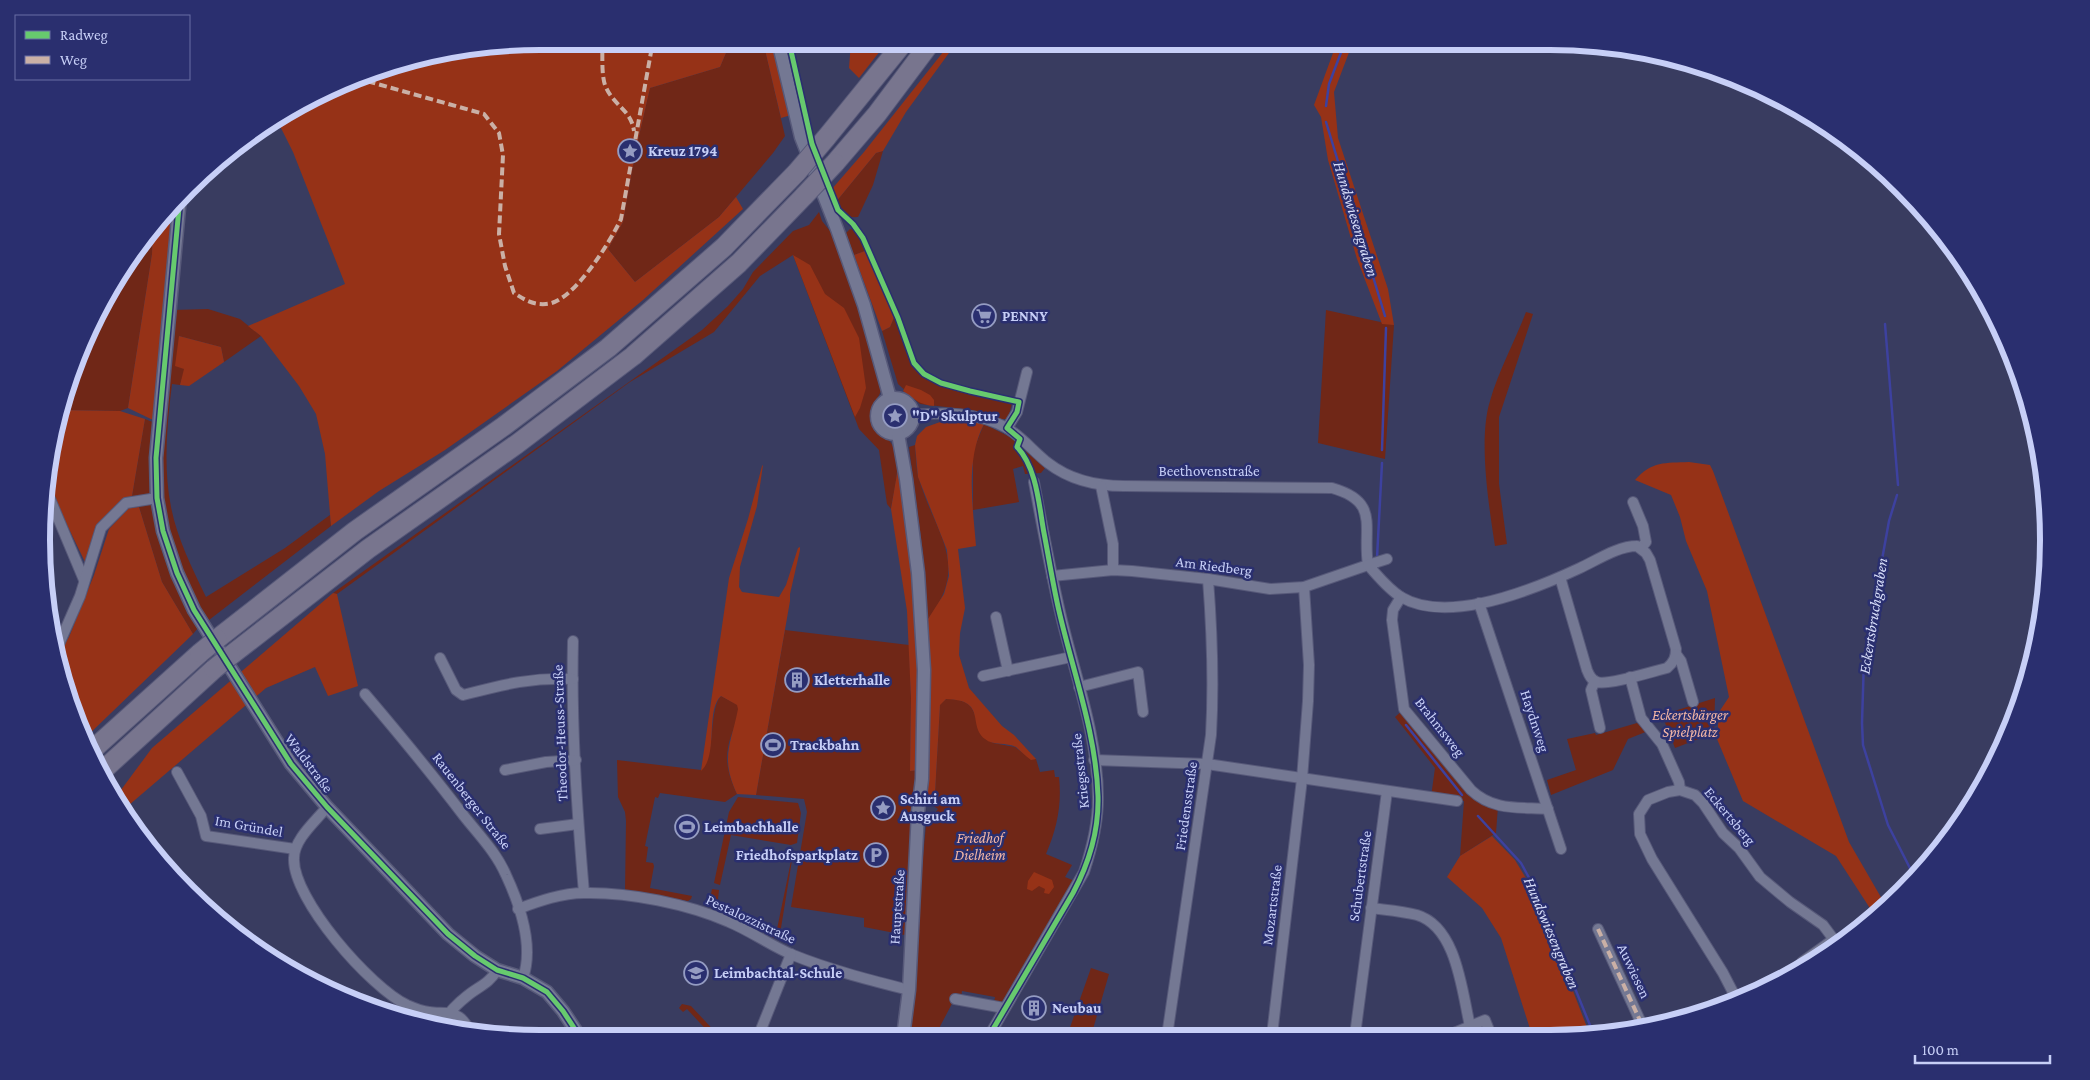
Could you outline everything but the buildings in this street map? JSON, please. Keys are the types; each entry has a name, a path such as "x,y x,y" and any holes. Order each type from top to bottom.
{"highway":[{"path":"96,747 200,652 355,531 504,426 608,348 724,247 797,172 898,50"},
{"path":"106,767 230,656 354,560 517,444 625,362 739,263 835,163 877,114 925,50"}],"street":[{"path":"780,50 801,137 834,220 864,305 890,398"},
{"name":"Waldstraße","path":"179,210 158,429 156,458 157,498 168,550 194,610 291,764 327,808 448,934 474,956 497,970 523,978"},
{"path":"1007,428 1016,412 1027,372"},
{"path":"890,398 906,401 913,415 910,425 898,434 886,432 878,423 877,417 880,405 890,398"},
{"name":"Beethovenstraße","path":"913,415 952,413 968,415 1007,428 1059,471 1076,479 1101,486 1332,488 1356,498 1364,511 1367,521 1366,552 1368,565"},
{"name":"Hauptstraße","path":"898,434 918,573 922,629 924,724 909,990 904,1030"},
{"name":"Kriegsstraße","path":"992,1030 1084,872 1092,850 1097,823 1098,797 1087,720 1052,576 1034,482"},
{"path":"1101,486 1112,544 1113,570"},
{"path":"60,642 80,596 101,528 126,503 157,498"},
{"path":"1633,502 1644,526 1646,542 1641,548"},
{"path":"52,503 84,580"},
{"path":"1368,565 1390,589 1401,597 1427,606 1480,603 1520,593 1624,548 1630,546 1641,548 1650,560 1676,654 1681,661 1693,702"},
{"name":"Am Riedberg","path":"1052,576 1113,570 1208,579 1270,589 1304,587 1387,559"},
{"path":"1560,577 1590,678 1604,683 1667,668 1672,664 1676,654"},
{"name":"Friedensstraße","path":"1168,1030 1207,764 1213,703 1212,625 1208,579"},
{"name":"Mozartstraße","path":"1273,1030 1302,779 1309,665 1304,587"},
{"name":"Brahmsweg","path":"1401,597 1394,610 1392,620 1404,709 1471,790 1483,801 1498,806 1548,809"},
{"name":"Haydnweg","path":"1480,603 1561,849"},
{"path":"996,616 1008,671"},
{"name":"Theodor-Heuss-Straße","path":"574,641 573,679 578,824 584,893"},
{"path":"983,676 1071,657"},
{"path":"440,658 456,690 463,695 504,684 544,678 573,679"},
{"path":"1079,687 1138,672 1143,712"},
{"path":"1630,677 1641,718 1662,744 1679,782 1680,790"},
{"path":"1595,681 1591,690 1600,728"},
{"name":"Rauenberger Straße","path":"365,694 488,844 506,874 518,909 528,953 527,967 523,978"},
{"path":"505,770 546,762 576,760"},
{"path":"1094,760 1207,764 1457,801"},
{"name":"Im Gründel","path":"177,772 201,816 206,836 295,850"},
{"name":"Eckertsberg","path":"1734,994 1723,973 1652,859 1640,834 1639,814 1648,800 1668,792 1680,790 1695,795 1722,833 1739,848 1760,877 1790,902 1823,925 1834,939"},
{"name":"Schubertstraße","path":"1356,1030 1387,791"},
{"path":"327,808 305,834 295,850 293,858 297,881 305,898 356,963 372,979 406,1004 427,1012 449,1013 458,1016 465,1024"},
{"path":"540,829 578,824"},
{"name":"Pestalozzistraße","path":"518,909 544,900 584,893 638,898 701,911 731,923 791,954 842,972 909,990"},
{"path":"1371,908 1418,915 1440,930 1446,938 1455,961 1470,1026"},
{"name":"Auwiesen","path":"1598,929 1641,1022"},
{"path":"761,1030 791,954"},
{"path":"444,1021 467,996 488,982 497,970"},
{"path":"523,978 547,992 563,1011 575,1030"},
{"path":"955,999 1004,1008"},
{"path":"1461,1030 1485,1020 1488,1030"}],"green space":[{"path":"727,50 765,50 785,136 719,217 635,282 608,249 623,222 636,149 650,88 720,67"},
{"path":"883,151 873,185 858,217 850,217 844,214 835,203 876,153"},
{"path":"819,212 822,221 834,236 869,336 882,387 872,408 871,416 875,428 891,443 895,450 897,476 891,509 887,504 879,450 859,429 793,255 760,276 714,332 630,382 337,594 333,593 702,330 728,306 743,289 753,272 793,231 809,225"},
{"path":"850,229 855,230 865,251 854,255 846,233"},
{"path":"152,240 152,254 128,408 120,411 68,410 87,352 101,323 116,295"},
{"path":"208,309 240,319 261,336 224,362 221,347 179,336 185,369 180,385 172,384 167,446 167,476 171,507 181,541 206,597 285,548 330,515 331,526 209,620 189,591 167,533 160,474 173,310"},
{"path":"1326,310 1394,325 1385,459 1318,443"},
{"path":"1526,312 1533,314 1499,417 1499,484 1507,544 1495,546 1486,473 1485,434 1487,417 1497,379"},
{"path":"895,315 907,354 913,366 921,375 958,392 1012,403 1008,419 997,419 972,410 920,404 898,384 882,331 890,327"},
{"path":"895,403 904,407 908,416 904,425 895,429 886,425 882,416 886,407"},
{"path":"145,419 155,423 155,499 158,537 172,578 198,628 193,634 162,582 139,507 132,496"},
{"path":"984,424 1010,437 1045,468 1041,473 1025,474 1023,466 1013,469 1019,502 973,510 973,451"},
{"path":"915,445 919,479 946,549 948,565 947,582 941,599 928,619 923,553 909,447"},
{"path":"785,630 909,645 911,698 910,771 919,770 905,935 864,927 864,918 791,907 807,812 804,799 756,795"},
{"path":"721,696 738,705 738,716 727,754 730,777 737,794 725,802 660,793 658,798 655,797 645,846 648,847 646,862 653,863 654,866 650,888 692,896 691,899 688,901 625,892 626,821 625,812 618,797 617,760 701,770 709,754 714,713"},
{"name":"Eckertsbärger Spielplatz","path":"1715,698 1714,733 1675,748 1662,715"},
{"name":"Friedhof Dielheim","path":"946,699 955,699 967,703 974,712 980,733 993,743 1015,747 1031,759 1036,759 1040,772 1054,770 1055,777 1059,777 1060,797 1058,816 1046,854 1072,865 1065,877 1075,881 1001,1004 994,1002 995,997 962,991 961,997 956,996 938,1030 907,1030 926,825 938,809 926,801 926,797 935,793 940,704"},
{"path":"1404,709 1471,790 1498,806 1496,833 1460,856 1464,801 1431,797 1435,768 1395,717"},
{"path":"1637,723 1648,731 1628,739 1613,770 1551,795 1547,780 1576,770 1567,739 1595,733 1596,735"},
{"path":"738,797 798,803 801,813 797,843 791,845 731,835 720,885 714,883 729,812"},
{"path":"793,854 780,934 774,938 754,926 776,934 791,861 790,857"},
{"path":"712,889 719,890 718,899 723,906 722,910 709,904"},
{"path":"1091,968 1109,974 1093,1030 1069,1030"},
{"path":"682,1004 691,1006 713,1030 706,1030 687,1009 683,1012 679,1008"}],"shaded area":[{"path":"727,50 720,67 650,88 636,149 623,222 608,249 635,282 719,217 736,197 743,209 643,300 557,371 445,450 379,491 331,526 325,454 316,414 299,386 261,336 248,326 345,284 293,152 280,126 295,116 352,87 382,76 444,59 508,51"},
{"path":"765,50 775,50 791,115 781,118"},
{"path":"850,50 881,50 859,78 849,68"},
{"path":"945,50 951,50 906,112 883,151 876,153 835,203 831,190 864,152"},
{"path":"1334,50 1350,50 1334,92 1338,138 1388,289 1394,325 1382,324 1357,259 1328,160 1321,117 1314,105"},
{"path":"172,217 153,420 128,408 152,254 152,240"},
{"path":"865,251 895,315 890,327 882,331 854,255"},
{"path":"793,255 810,265 825,294 844,308 859,338 866,388 855,417"},
{"path":"179,336 221,347 224,362 189,386 180,385 184,369 175,366"},
{"path":"906,385 930,395 934,400 934,406 921,403 903,391"},
{"path":"68,410 120,411 145,419 132,496 110,512 95,529 87,566 52,495 59,444"},
{"path":"960,420 984,424 978,438 972,468 972,500 976,546 958,549 965,608 960,633 959,655 969,688 1002,726 1014,735 1036,759 1031,760 1016,747 985,739 977,727 972,708 959,700 946,699 940,705 935,793 926,797 929,727 928,619 944,594 949,576 947,550 918,477 915,445 917,436 926,427 943,421"},
{"path":"1689,462 1710,465 1713,471 1849,842 1882,899 1871,910 1836,856 1743,801 1717,739 1719,712 1729,697 1707,591 1686,541 1680,517 1671,495 1635,480 1647,469 1666,463"},
{"path":"763,465 757,506 740,567 739,587 742,592 779,597 786,585 798,548 800,547 800,550 790,594 756,795 737,794 732,781 729,770 728,751 738,709 737,705 721,696 716,703 714,711 709,754 706,764 701,771 729,578"},
{"path":"898,468 911,547 920,660 919,770 910,771 911,698 907,611 891,509"},
{"path":"139,507 162,582 193,634 90,734 76,698 62,648 69,637 94,575 109,529 129,508"},
{"path":"333,593 337,594 358,686 328,696 315,667 266,688 129,805 120,791 152,748"},
{"path":"1492,836 1515,860 1536,895 1587,1028 1530,1030 1501,938 1482,908 1447,877 1460,856"},
{"path":"1034,872 1052,880 1054,887 1049,894 1044,893 1045,889 1039,886 1032,891 1027,889 1028,881"}],"waterway":[{"name":"Hundswiesengraben","path":"1326,106 1329,84 1342,50"},
{"name":"Hundswiesengraben","path":"1326,122 1385,316"},
{"name":"Eckertsbruchgraben","path":"1885,324 1898,485"},
{"name":"Hundswiesengraben","path":"1382,450 1386,328"},
{"name":"Hundswiesengraben","path":"1377,558 1382,463"},
{"name":"Eckertsbruchgraben","path":"1897,495 1889,521 1864,659 1862,723 1863,745 1888,825 1911,870"},
{"name":"Hundswiesengraben","path":"1406,725 1462,795"},
{"name":"Hundswiesengraben","path":"1478,816 1521,863 1533,885 1591,1028"}],"marked path":[{"path":"602,50 605,85 612,98 626,112 634,131"},
{"path":"368,81 484,114 499,133 503,155 499,234 505,266 514,293 529,302 546,304 557,301 568,294 579,283 600,256 621,219 651,50"},
{"path":"1598,929 1641,1022"}],"cycle path":[{"path":"791,50 812,144 838,210 853,224 863,238 898,318 914,363 924,374 941,383 1019,402 1017,412 1007,428 1020,439 1017,447 1024,456 1033,476 1039,499 1059,611 1093,749 1098,809 1095,834 1084,870 1073,893 993,1030"},
{"path":"179,210 156,458 157,498 163,531 177,573 194,610 291,764 327,807 448,934 475,956 497,970 523,978 547,992 575,1030"}],"place":[{"name":"Kreuz 1794","path":"630,151"},
{"name":"PENNY","path":"984,316"},
{"name":"\"D\" Skulptur","path":"895,416"},
{"name":"Kletterhalle","path":"797,680"},
{"name":"Trackbahn","path":"773,745"},
{"name":"Schiri am Ausguck","path":"883,808"},
{"name":"Leimbachhalle","path":"687,827"},
{"name":"Friedhofsparkplatz","path":"876,855"},
{"name":"Leimbachtal-Schule","path":"696,973"},
{"name":"Neubau","path":"1034,1008"}]}
